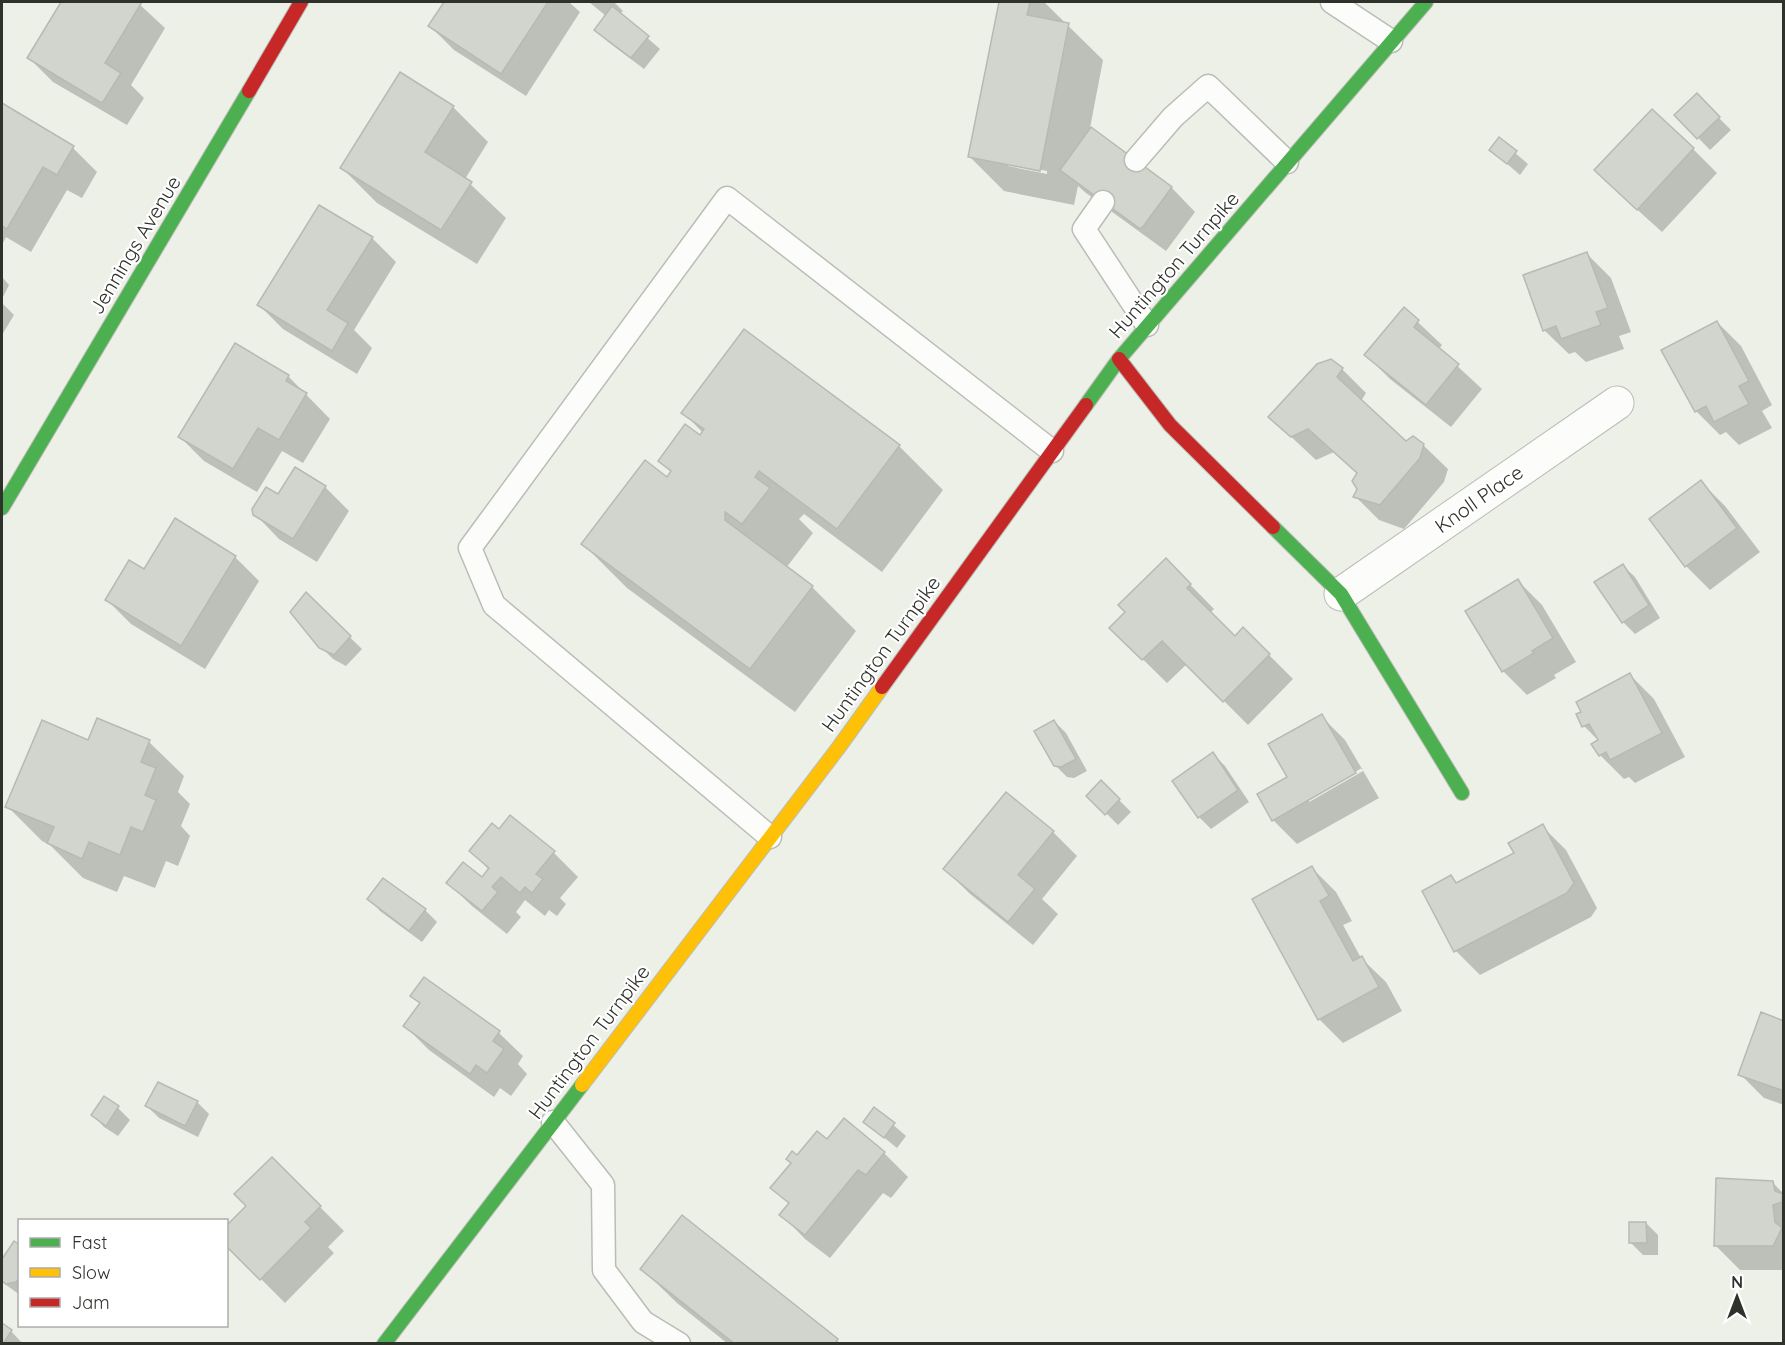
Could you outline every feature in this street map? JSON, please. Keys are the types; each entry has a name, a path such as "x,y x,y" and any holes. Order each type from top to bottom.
{"main road":[{"name":"Jennings Avenue","path":"2,508 301,2"},
{"name":"Huntington Turnpike","path":"384,1344 839,747 1119,359 1426,2"},
{"path":"1119,359 1170,424 1341,594 1462,793"}],"street":[{"name":"Knoll Place","path":"1341,594 1617,403"}],"lane":[{"path":"1332,2 1391,41"},
{"path":"1136,160 1173,117 1208,86 1287,162"},
{"path":"770,837 494,605 470,549 727,198 1052,451"},
{"path":"1103,202 1084,229 1147,326"},
{"path":"553,1122 603,1185 604,1270 643,1322 679,1344"}],"building":[{"path":"61,2 142,2 105,63 121,73 103,102 27,58"},
{"path":"444,2 548,2 501,74 428,26"},
{"path":"999,2 1030,2 1027,15 1069,23 1040,171 968,157"},
{"path":"612,6 649,36 631,58 594,30"},
{"path":"400,72 454,106 425,152 472,182 441,230 340,168"},
{"path":"1697,93 1720,117 1697,139 1674,115"},
{"path":"2,103 74,146 57,175 43,167 7,229 2,226"},
{"path":"1652,109 1694,148 1637,210 1594,170"},
{"path":"1091,127 1172,187 1142,228 1060,170"},
{"path":"1499,137 1517,151 1507,164 1489,150"},
{"path":"319,205 373,237 327,310 348,323 332,351 257,305"},
{"path":"1587,252 1608,308 1596,312 1601,325 1561,339 1556,326 1543,331 1523,275"},
{"path":"1404,307 1419,320 1414,327 1459,364 1426,405 1364,355"},
{"path":"1717,321 1749,381 1739,386 1749,404 1714,422 1706,406 1695,412 1661,350"},
{"path":"744,329 900,445 837,529 759,471 755,477 770,488 742,524 725,512 725,520 813,586 750,669 581,544 645,460 667,477 671,471 658,461 685,424 700,435 704,429 681,413"},
{"path":"235,343 289,375 286,381 307,393 279,440 258,428 233,469 178,437"},
{"path":"1331,359 1343,368 1337,377 1406,441 1413,436 1424,444 1420,458 1380,505 1353,497 1357,489 1352,481 1357,473 1308,429 1291,437 1268,417 1317,364"},
{"path":"295,467 326,486 293,539 253,515 252,509 266,487 278,494"},
{"path":"1701,480 1737,528 1685,567 1649,519"},
{"path":"175,518 236,556 181,646 105,600 129,560 144,569"},
{"path":"1166,558 1191,584 1187,588 1235,636 1243,627 1270,654 1223,702 1162,641 1142,660 1109,628 1125,612 1118,605"},
{"path":"1623,564 1649,605 1622,623 1594,582"},
{"path":"1518,579 1553,638 1532,651 1534,653 1502,672 1465,611"},
{"path":"306,592 351,636 334,655 319,648 290,612"},
{"path":"1630,673 1662,733 1610,760 1606,752 1599,756 1591,744 1598,740 1589,724 1582,727 1576,714 1581,712 1576,702"},
{"path":"1322,714 1356,773 1272,821 1257,794 1287,777 1268,744"},
{"path":"97,718 150,740 141,762 156,768 145,795 156,800 143,832 131,827 120,855 89,842 82,859 47,843 54,827 5,807 42,720 88,740"},
{"path":"1054,720 1076,759 1061,767 1054,766 1034,731"},
{"path":"1213,752 1238,790 1198,818 1172,781"},
{"path":"1101,780 1120,799 1105,815 1086,796"},
{"path":"1006,792 1054,831 1018,875 1035,889 1008,922 943,869"},
{"path":"510,815 555,851 536,874 543,879 532,893 525,887 520,893 501,877 492,887 498,892 482,911 446,883 463,862 482,877 489,868 469,851 492,823 499,829"},
{"path":"1543,824 1574,883 1567,893 1454,952 1422,891 1451,875 1456,883 1514,853 1508,843"},
{"path":"1312,866 1329,896 1320,901 1353,961 1362,956 1379,987 1318,1020 1252,899"},
{"path":"383,878 426,909 409,931 367,899"},
{"path":"424,977 500,1031 493,1041 504,1049 487,1073 476,1065 470,1074 403,1026 420,1003 410,996"},
{"path":"1761,1012 1784,1021 1784,1091 1738,1075"},
{"path":"158,1082 198,1101 185,1126 145,1106"},
{"path":"104,1096 119,1106 106,1126 91,1115"},
{"path":"874,1107 895,1123 884,1138 863,1122"},
{"path":"844,1118 885,1152 866,1175 858,1170 805,1235 779,1215 789,1203 770,1188 791,1163 786,1159 792,1151 797,1155 817,1131 827,1139"},
{"path":"272,1157 321,1206 305,1222 311,1228 260,1280 228,1248 228,1224 246,1206 234,1194"},
{"path":"1716,1178 1773,1181 1775,1191 1783,1194 1782,1202 1773,1205 1775,1222 1782,1228 1773,1246 1714,1246"},
{"path":"682,1215 838,1339 835,1344 735,1344 640,1269"},
{"path":"1629,1222 1646,1222 1647,1243 1629,1243"},
{"path":"14,1241 18,1244 18,1280 16,1282 6,1284 2,1281 2,1259"},
{"path":"2,1323 12,1330 3,1344 2,1344"}],"traffic: fast":[{"path":"1086,405 1119,359 1426,2"},
{"path":"2,508 249,91"},
{"path":"1273,527 1341,594 1462,793"},
{"path":"384,1344 582,1085"}],"traffic: slow":[{"path":"582,1085 882,687"}],"traffic: jam":[{"path":"249,91 301,2"},
{"path":"1119,359 1170,425 1273,527"},
{"path":"882,687 1086,405"}]}
